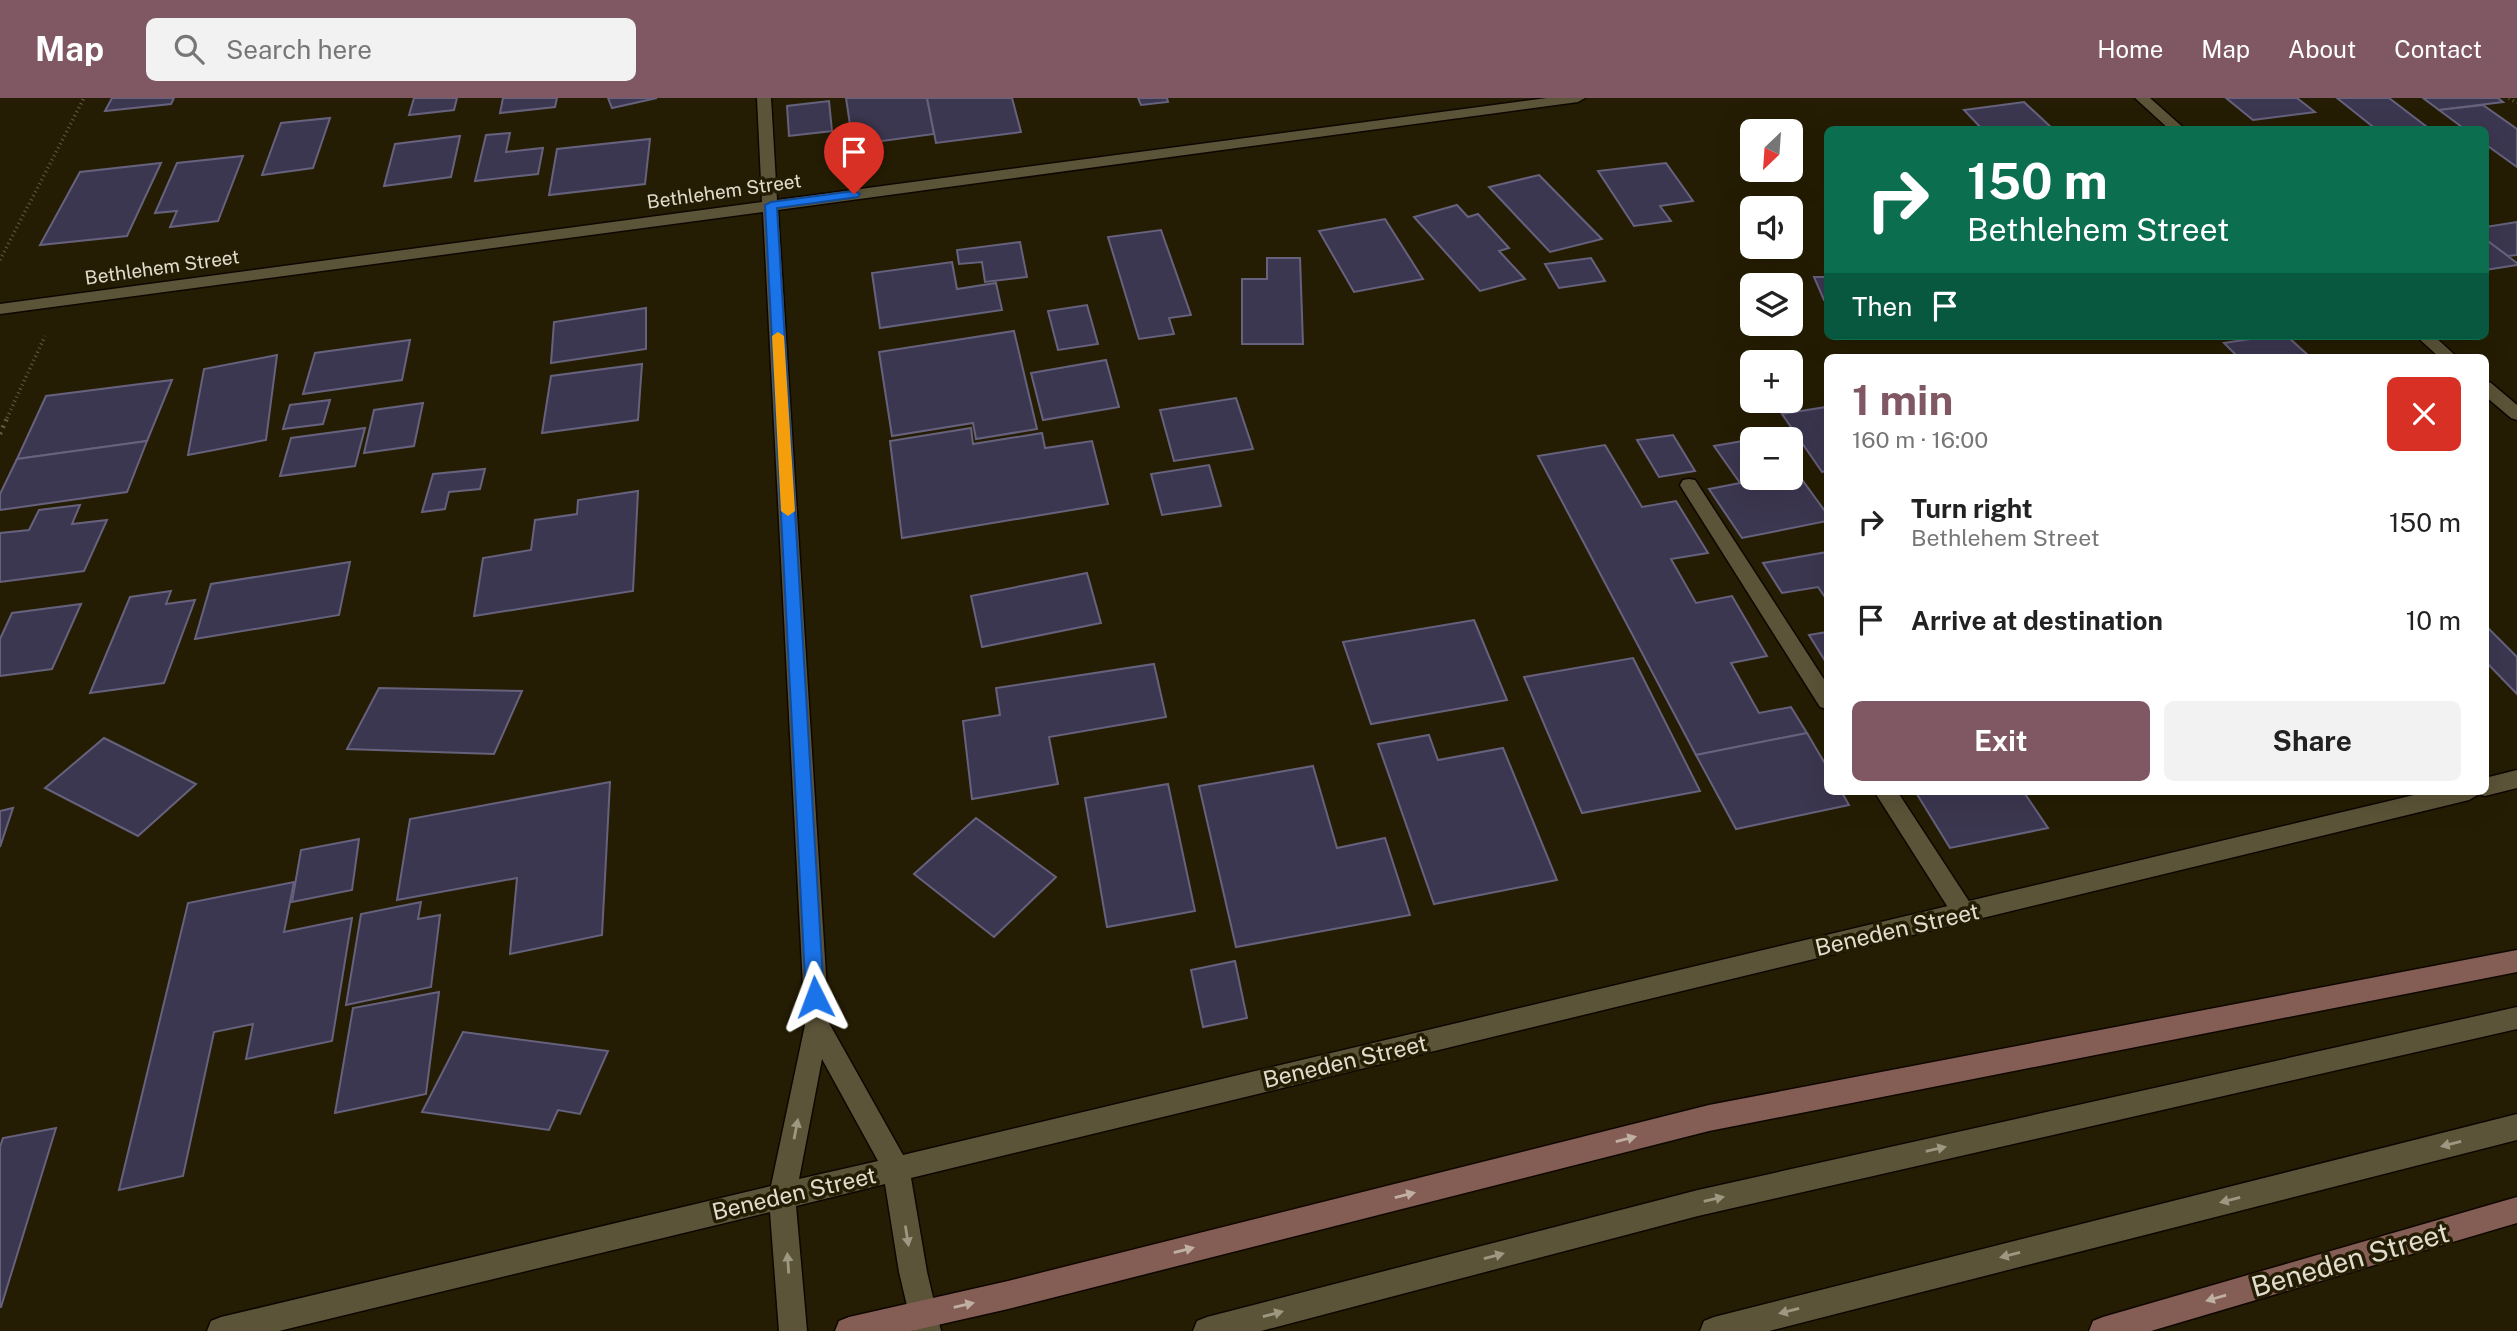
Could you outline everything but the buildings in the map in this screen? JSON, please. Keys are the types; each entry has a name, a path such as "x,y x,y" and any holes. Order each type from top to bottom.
{"main road":[{"path":"849,1331 926,1322 1709,1118 2517,961"},
{"name":"Beneden Street","path":"2103,1331 2517,1210"}],"street":[{"path":"764,98 817,1025 782,1196 793,1331"},
{"name":"Bethlehem Street","path":"0,309 1578,98"},
{"path":"2142,98 2174,126"},
{"path":"2429,340 2445,354"},
{"path":"2489,390 2517,414"},
{"path":"1689,485 1824,696"},
{"path":"2489,786 2517,779"},
{"path":"1888,795 1964,913"},
{"name":"Beneden Street","path":"221,1331 2452,795"},
{"path":"1208,1331 1698,1203 2517,1018"},
{"path":"817,1025 896,1168 914,1272 926,1322"},
{"path":"1714,1331 2517,1127"}],"path":[{"path":"0,260 84,98"},
{"path":"2509,98 2517,103"},
{"path":"0,434 60,302"}],"slow traffic":[{"path":"778,336 788,511"}],"route":[{"path":"815,997 771,205 854,194"}]}
